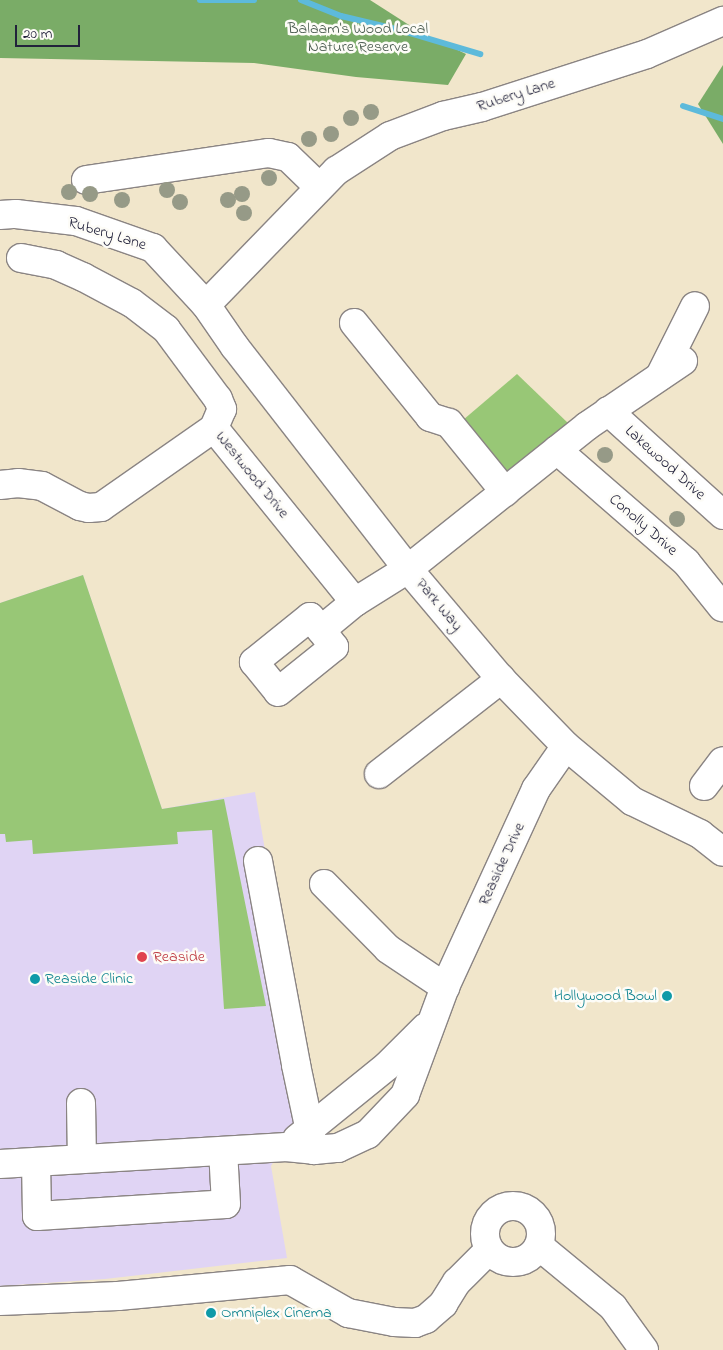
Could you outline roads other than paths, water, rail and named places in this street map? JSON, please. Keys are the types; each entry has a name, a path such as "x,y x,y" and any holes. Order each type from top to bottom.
{"street":[{"name":"Rubery Lane","path":"0,215 16,214 76,221 144,243 153,248 206,305 336,171 390,136 443,116 482,107 646,54 723,21"},
{"path":"86,180 269,153 288,157 319,187"},
{"name":"Westwood Drive","path":"21,258 56,265 83,277 132,303 166,329 218,399 222,410 214,428 355,602"},
{"name":"Park Way","path":"206,305 235,347 408,569 502,680 566,746 632,801 700,834 723,852"},
{"path":"660,376 695,306"},
{"path":"354,323 430,417 449,423 505,492"},
{"path":"321,630 355,602 408,569 608,411 683,361"},
{"name":"Lakewood Drive","path":"608,411 723,515"},
{"path":"0,485 18,482 42,486 80,506 89,508 101,507 214,428"},
{"name":"Conolly Drive","path":"557,450 686,562 722,607"},
{"path":"379,774 502,680"},
{"name":"Reaside Drive","path":"312,1139 338,1148 368,1134 405,1095 445,986 536,790 566,746"},
{"path":"704,786 723,761"},
{"path":"258,861 312,1139"},
{"path":"324,884 388,949 445,986"},
{"path":"0,1164 286,1147 312,1139 431,1021"},
{"path":"81,1103 82,1159"},
{"path":"36,1162 37,1216 226,1204 223,1151"},
{"path":"508,1207 525,1209 533,1214 541,1230 539,1246 527,1259 519,1262 502,1260 489,1250 485,1235 486,1227 494,1214 508,1207"},
{"path":"539,1246 613,1307 644,1350"},
{"path":"0,1300 118,1296 290,1280 348,1313 394,1322 415,1323 435,1312 457,1282 489,1250"}],"waterway":[{"path":"200,0 254,0"},
{"path":"301,0 341,16 396,29 480,54"},
{"path":"683,106 723,119"}],"place":[{"name":"Reaside","path":"142,957"},
{"name":"Reaside Clinic","path":"35,979"},
{"name":"Hollywood Bowl","path":"667,996"},
{"name":"Omniplex Cinema","path":"211,1313"}],"park label":[{"name":"Balaam's Wood Local Nature Reserve","path":"358,38"}]}
